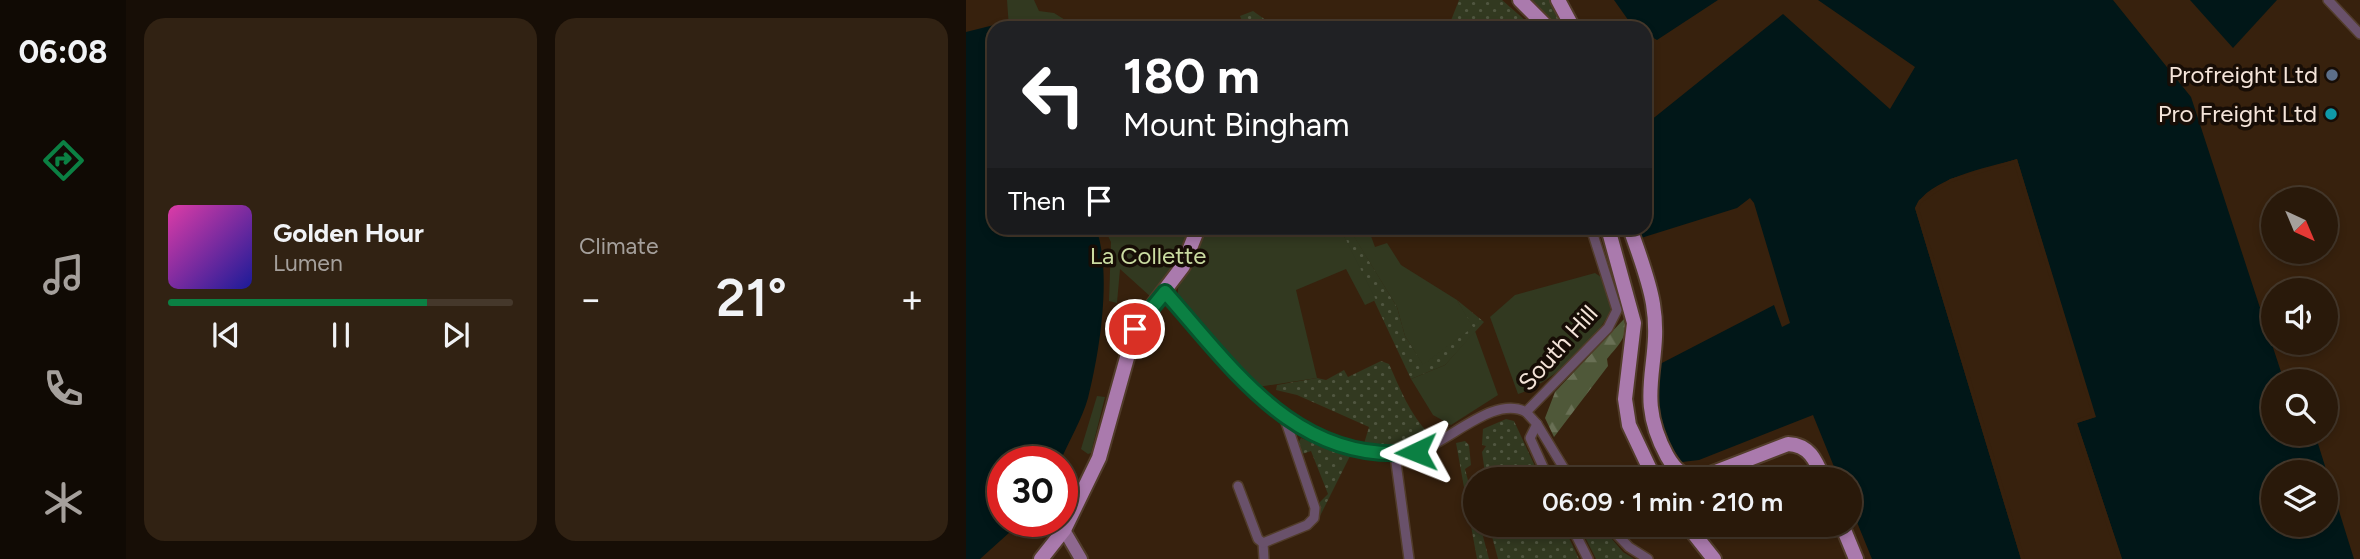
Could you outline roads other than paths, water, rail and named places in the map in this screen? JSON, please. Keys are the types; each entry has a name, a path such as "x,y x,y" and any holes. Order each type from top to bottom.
{"main road":[{"path":"1520,0 1541,21"},
{"path":"1559,0 1570,21"},
{"path":"1078,501 1103,446 1135,329 1182,266 1195,235"},
{"path":"1610,235 1633,315 1625,399 1629,425 1649,467"},
{"path":"1632,235 1653,304 1654,345 1649,377 1652,422 1670,462 1675,467"},
{"path":"1728,467 1788,444 1799,444 1808,451 1817,467"},
{"path":"1041,559 1059,537"},
{"path":"1069,537 1081,559"},
{"path":"1697,537 1714,559"},
{"path":"1847,537 1856,559"}],"street":[{"path":"2328,0 2360,34"},
{"name":"South Hill","path":"1526,412 1614,318 1616,310 1593,235"},
{"name":"South Hill","path":"1165,292 1256,394 1285,419 1341,445 1395,455 1416,452 1497,410 1518,408 1537,424 1563,467"},
{"path":"1263,543 1307,524 1314,518 1315,508 1285,419"},
{"path":"1537,424 1530,438 1543,467"},
{"path":"1395,455 1409,559"},
{"path":"1238,486 1258,539 1263,543 1264,559"},
{"path":"1577,537 1588,559"},
{"path":"1619,537 1648,559"}],"place":[{"name":"Profreight Ltd","path":"2332,75"},
{"name":"Pro Freight Ltd","path":"2331,114"}],"park label":[{"name":"La Collette","path":"1148,256"}]}
